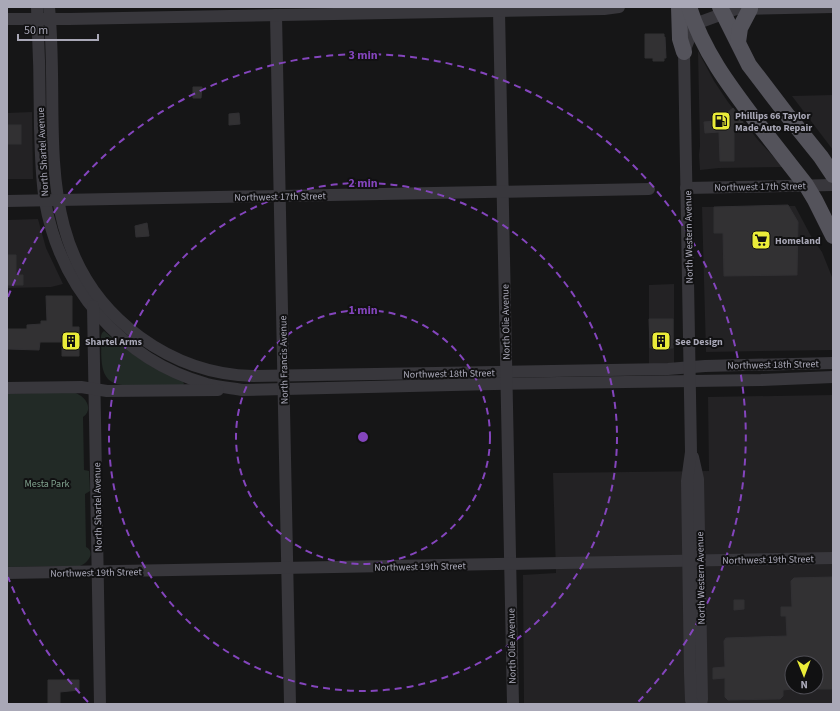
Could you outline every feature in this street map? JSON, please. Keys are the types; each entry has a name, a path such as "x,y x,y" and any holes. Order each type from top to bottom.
{"main road":[{"path":"679,7 680,39 684,52"},
{"path":"689,7 694,24 728,86 806,185 833,236"},
{"path":"738,42 740,28 750,8"},
{"path":"722,10 749,65 821,157 833,175"}],"street":[{"path":"7,19 37,13 276,15 604,9 619,7"},
{"path":"694,24 722,10 750,8 833,7"},
{"name":"North Olie Avenue","path":"499,11 513,704"},
{"name":"North Shartel Avenue","path":"37,13 42,176 48,218 56,244 66,268 93,310"},
{"name":"North Shartel Avenue","path":"50,13 54,174 58,200 72,252 93,291 100,704"},
{"name":"North Francis Avenue","path":"276,15 290,704"},
{"name":"North Western Avenue","path":"693,704 691,700 694,561 698,479 691,452 684,52 694,24"},
{"name":"Northwest 17th Street","path":"686,188 833,185"},
{"name":"Northwest 17th Street","path":"7,201 649,189"},
{"name":"Northwest 18th Street","path":"93,291 108,309 134,332 156,348 178,359 208,370 231,375 690,381 833,377"},
{"name":"Northwest 18th Street","path":"93,310 117,334 135,349 159,364 175,372 208,384 243,390 506,378 690,367 833,363"},
{"path":"760,364 761,380"},
{"path":"7,388 81,387 107,391 243,390"},
{"name":"Northwest 19th Street","path":"7,573 833,558"},
{"name":"North Western Avenue","path":"694,561 702,699 701,704"}],"shaded area":[{"name":"Phillips 66 Taylor Made Auto Repair","path":"698,51 714,81 728,102 758,140 783,167 719,168 700,170"},
{"path":"833,95 833,150 792,96"},
{"path":"32,112 33,179 7,179 7,113"},
{"path":"795,206 812,238 822,252 832,277 833,350 706,352 702,207"},
{"path":"38,219 46,248 63,284 51,287 7,288 7,220"},
{"path":"674,284 674,364 649,365 649,285"},
{"path":"833,395 833,704 524,704 523,575 556,573 553,473 709,471 708,397"}],"green space":[{"path":"104,331 141,360 161,372 183,381 184,384 182,386 122,385 114,383 108,379 102,367 101,336"},
{"name":"Mesta Park","path":"73,392 81,396 87,402 88,406 88,410 83,417 84,470 89,471 90,491 85,494 86,547 89,549 91,554 90,557 83,565 80,566 7,567 7,394"}],"building":[{"path":"645,34 664,34 666,58 664,58 664,61 653,61 653,58 645,58"},
{"path":"193,87 202,87 201,98 193,98"},
{"path":"733,108 743,122 734,129 734,161 720,161 719,132 705,133 704,122 717,121"},
{"path":"239,113 240,124 229,125 229,114"},
{"path":"7,125 21,125 21,144 7,144"},
{"name":"Homeland","path":"788,205 798,222 797,275 724,276 723,233 714,233 714,207"},
{"path":"147,223 149,236 136,237 135,226"},
{"path":"7,255 16,255 16,275 23,275 23,285 7,285"},
{"path":"46,296 72,296 72,327 79,327 79,356 62,356 62,342 40,342 39,350 7,349 7,329 27,329 27,325 41,324 41,321 47,321"},
{"name":"See Design","path":"649,319 673,319 673,348 650,348"},
{"path":"833,577 833,689 824,689 824,655 784,655 784,690 783,696 780,699 728,700 725,697 725,678 713,679 713,668 725,667 724,641 726,638 787,636 786,616 781,616 781,607 792,607 791,581 794,578"},
{"path":"734,600 744,600 744,609 734,610"},
{"path":"48,680 79,680 79,690 60,692 60,704 48,704"}],"place":[{"name":"Phillips 66 Taylor Made Auto Repair","path":"721,121"},
{"name":"Homeland","path":"761,240"},
{"name":"Shartel Arms","path":"71,341"},
{"name":"See Design","path":"661,341"}]}
